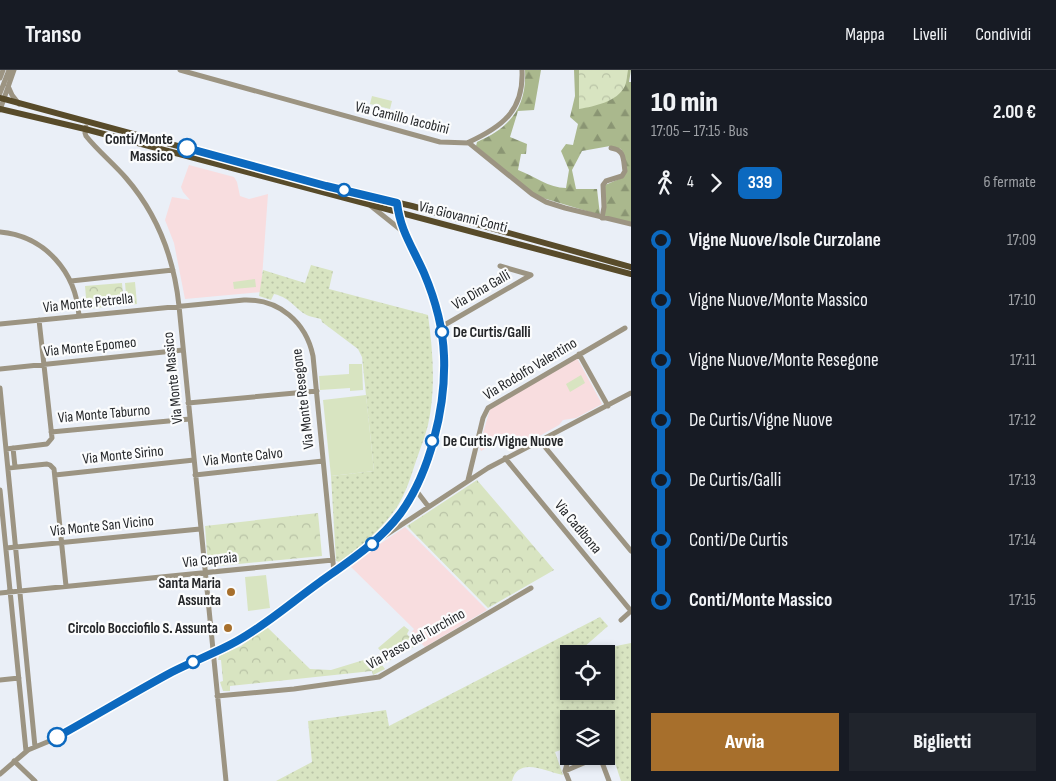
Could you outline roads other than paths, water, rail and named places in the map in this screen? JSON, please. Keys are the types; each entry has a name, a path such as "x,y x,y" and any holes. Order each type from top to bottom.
{"main road":[{"path":"1,97 19,104 88,122"},
{"path":"0,109 85,129"},
{"name":"Via Giovanni Conti","path":"88,122 631,267"},
{"name":"Via Giovanni Conti","path":"85,129 631,274"}],"street":[{"path":"0,78 3,70"},
{"path":"0,109 1,97 10,70"},
{"path":"1,97 14,70"},
{"name":"Via Camillo Iacobini","path":"180,70 440,142 467,143 541,200 555,206 631,224"},
{"path":"467,143 491,131 507,118 521,91 522,70"},
{"path":"8,85 12,95 19,104"},
{"path":"70,126 72,118"},
{"path":"85,129 88,122"},
{"name":"Via Monte Massico","path":"85,129 88,138 127,179 145,204 165,242 173,270 183,350 226,781"},
{"path":"602,218 604,209 603,185 606,181 622,176 625,171 621,152 611,148"},
{"path":"372,544 399,515 415,489 428,456 442,402 444,364 441,327 430,289 404,232 397,203"},
{"path":"370,205 404,232"},
{"path":"0,232 20,236 41,247 59,263 71,281 76,295 79,316"},
{"name":"Via Dina Galli","path":"441,327 531,275 500,266"},
{"path":"71,281 173,270"},
{"name":"Via Monte Resegone","path":"178,306 252,300 268,303 284,310 298,323 311,345 334,572"},
{"name":"Via Monte Petrella","path":"0,324 178,306"},
{"path":"6,449 47,444 51,439 39,320"},
{"name":"Via Rodolfo Valentino","path":"468,480 486,410 624,328"},
{"name":"Via Monte Epomeo","path":"0,369 183,350"},
{"path":"579,354 608,406"},
{"path":"0,388 35,747"},
{"path":"188,403 317,391"},
{"path":"0,774 26,751 52,740 168,675 237,641 255,630 372,544 468,480 505,458 631,393"},
{"name":"Via Monte Taburno","path":"51,432 190,419"},
{"path":"540,441 631,551"},
{"path":"14,448 16,467"},
{"path":"0,458 7,457"},
{"name":"Via Cadibona","path":"505,458 631,611"},
{"name":"Via Monte Sirino","path":"55,475 194,460"},
{"name":"Via Monte Calvo","path":"195,475 323,461"},
{"path":"8,468 48,464 53,468 66,586"},
{"path":"415,489 428,506"},
{"path":"0,490 2,528 6,548 26,751"},
{"path":"2,504 12,503"},
{"name":"Via Monte San Vicino","path":"6,548 200,529"},
{"path":"0,560 7,560"},
{"name":"Via Capraia","path":"0,593 333,560"},
{"name":"Via Passo del Turchino","path":"217,696 294,689 379,678 531,588"},
{"path":"621,620 631,611"},
{"path":"0,680 19,678"},
{"path":"14,761 35,781"},
{"path":"567,765 565,770 569,781"},
{"path":"565,770 578,765"},
{"path":"603,765 609,781"}],"place":[{"name":"Conti/Monte Massico","path":"187,148"},
{"name":"De Curtis/Galli","path":"442,332"},
{"name":"De Curtis/Vigne Nuove","path":"432,441"},
{"name":"Santa Maria Assunta","path":"231,592"},
{"name":"Circolo Bocciofilo S. Assunta","path":"228,628"}]}
